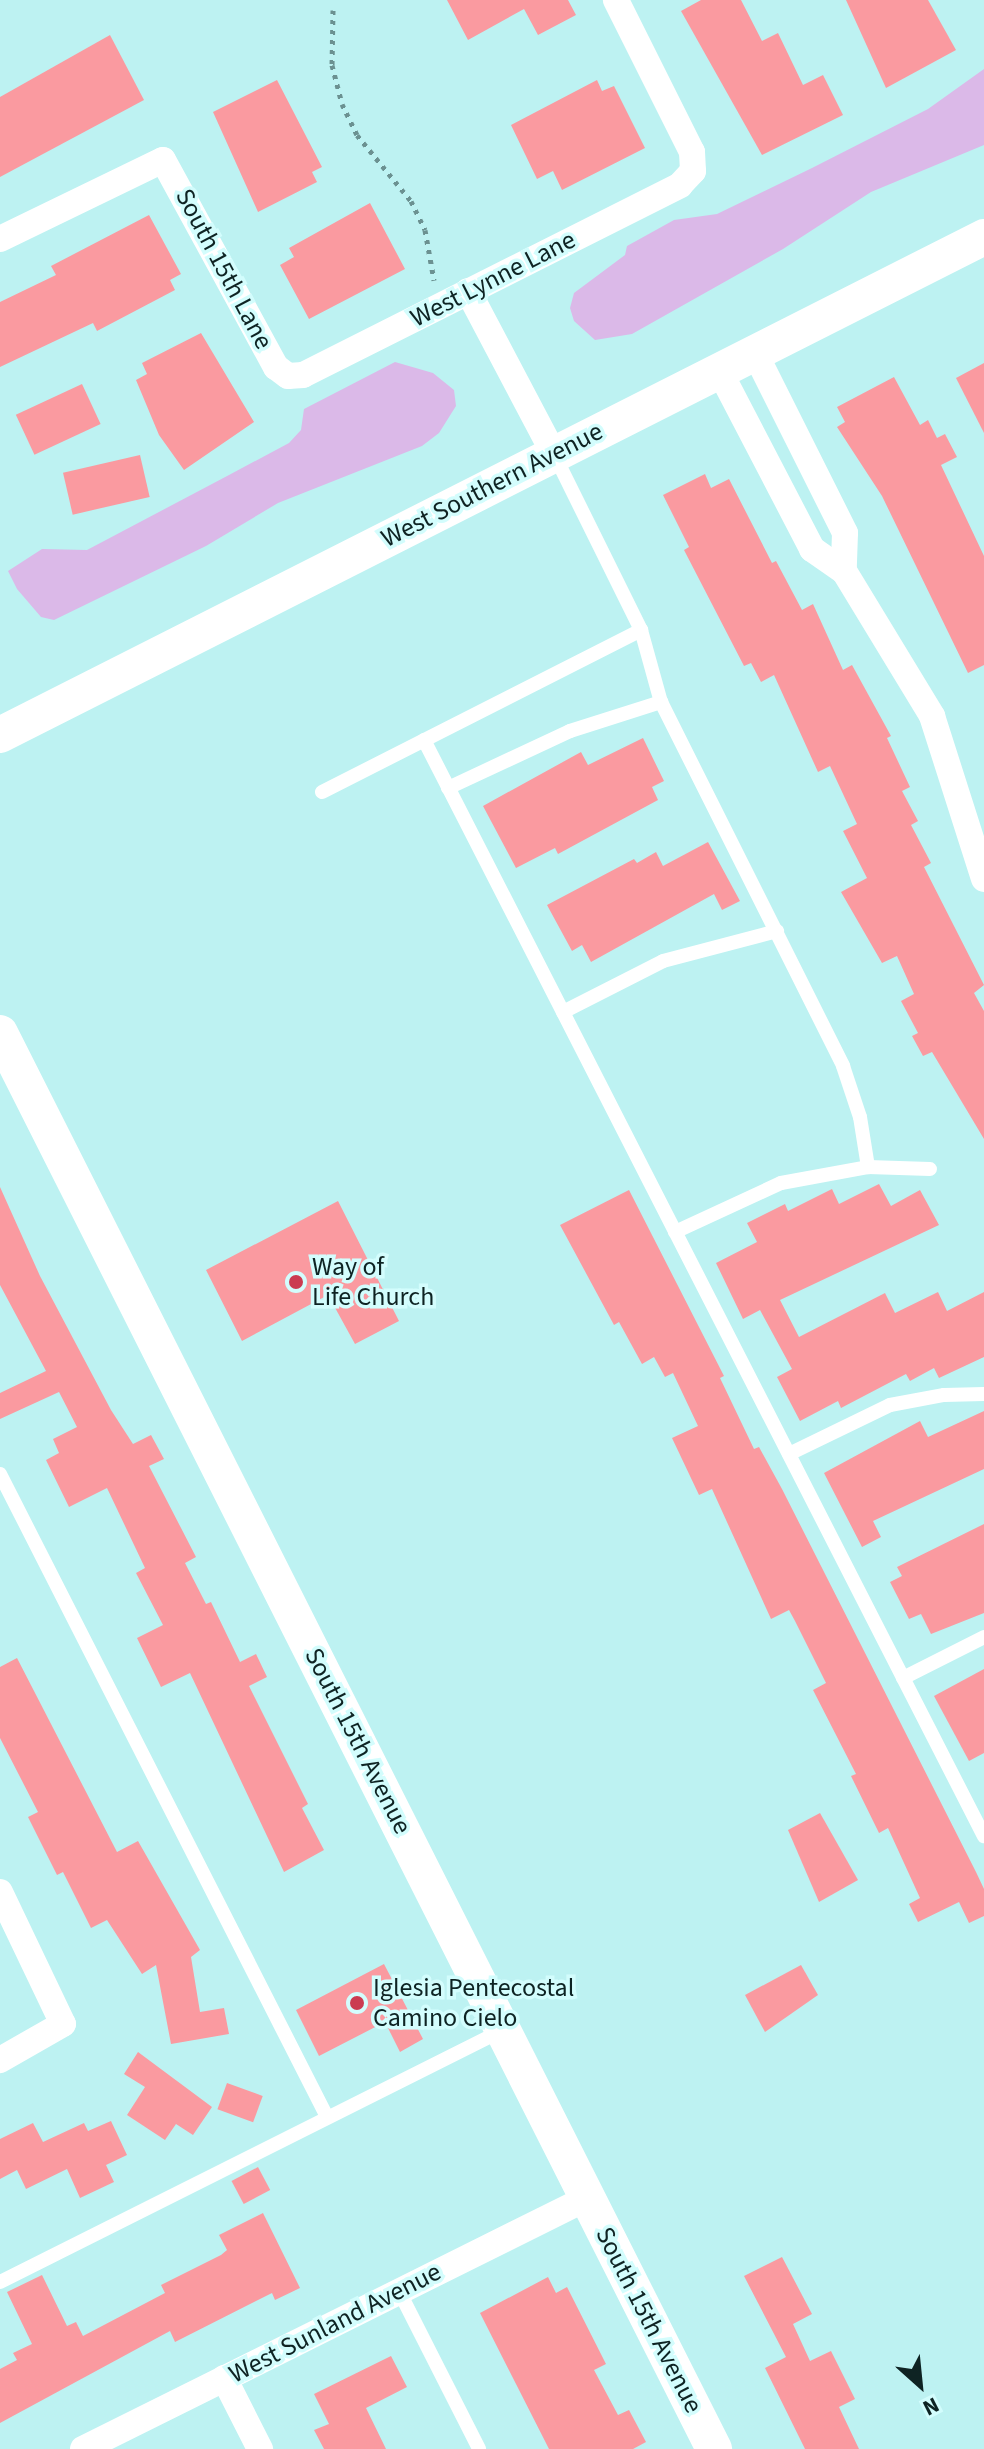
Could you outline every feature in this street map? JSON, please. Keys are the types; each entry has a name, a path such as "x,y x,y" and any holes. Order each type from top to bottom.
{"street":[{"name":"West Lynne Lane","path":"288,376 303,375 680,185 693,171 692,152 616,0"},
{"name":"South 15th Lane","path":"0,239 163,160 276,367 288,376"},
{"name":"West Southern Avenue","path":"0,735 984,237"},
{"path":"468,291 554,454"},
{"path":"755,353 845,533 844,571"},
{"path":"719,370 812,549 844,571 932,716 984,879"},
{"path":"783,496 817,477"},
{"name":"South 15th Avenue","path":"0,1033 714,2449"},
{"path":"0,1892 63,2024 0,2060"},
{"name":"West Sunland Avenue","path":"83,2449 398,2289 540,2225 587,2198"},
{"path":"224,2378 260,2449"}],"lane":[{"path":"554,454 641,630 661,702 843,1066 860,1117 868,1167"},
{"path":"322,792 641,630"},
{"path":"448,788 570,731 661,702"},
{"path":"424,740 984,1836"},
{"path":"563,1012 663,961 777,931"},
{"path":"675,1232 781,1183 868,1167 930,1169"},
{"path":"789,1454 890,1405 944,1395 984,1394"},
{"path":"0,1474 327,2117"},
{"path":"903,1678 984,1637"},
{"path":"0,2282 504,2029"},
{"path":"398,2289 479,2449"}],"path":[{"path":"333,10 332,65 342,104 357,135 401,186 418,216 428,243 434,280 430,292"}],"shaded area":[{"path":"984,69 984,145 871,192 783,249 632,334 595,340 574,321 570,308 574,293 625,255 627,246 674,220 717,214 812,168 928,109"},
{"path":"395,362 433,373 454,390 456,406 439,433 422,446 278,503 206,546 54,620 41,617 17,589 8,571 42,549 87,550 229,475 289,443 301,430 304,409"}],"building":[{"path":"447,0 568,0 576,15 538,35 524,9 468,40"},
{"path":"701,0 741,0 762,41 778,33 803,85 823,75 843,115 762,155 681,11"},
{"path":"846,0 928,0 956,50 886,88"},
{"path":"110,35 144,100 0,177 0,97"},
{"path":"277,80 322,167 312,172 317,182 258,212 213,112"},
{"path":"597,80 602,91 614,86 645,148 562,190 553,171 537,179 511,125"},
{"path":"370,203 405,269 309,319 280,265 294,257 289,248"},
{"path":"149,215 181,274 170,280 175,290 97,331 93,323 0,367 0,302 56,275 51,266"},
{"path":"201,333 254,422 184,470 159,435 136,380 147,374 142,363"},
{"path":"984,363 984,433 956,378"},
{"path":"894,377 920,425 928,420 937,438 945,434 957,457 941,465 984,556 984,665 968,673 882,496 837,427 845,422 837,407"},
{"path":"82,384 101,424 34,455 16,415"},
{"path":"140,455 150,497 73,515 63,473"},
{"path":"705,474 711,488 729,479 772,563 776,561 802,610 813,604 843,670 852,665 891,736 887,738 910,787 902,791 918,821 911,825 931,863 924,867 984,985 974,993 984,1011 984,1139 932,1052 923,1056 912,1036 918,1033 901,1001 914,994 897,956 882,963 841,892 867,878 843,831 857,824 830,766 818,772 774,675 761,682 751,663 744,666 684,550 689,547 663,495"},
{"path":"643,738 664,781 652,787 658,800 558,854 555,848 516,868 483,806 581,752 588,765"},
{"path":"708,842 740,901 722,910 714,894 591,962 582,945 572,951 547,905 634,859 637,863 656,852 663,866"},
{"path":"879,1184 891,1206 920,1190 939,1225 780,1300 799,1337 885,1293 895,1313 938,1292 947,1311 984,1292 984,1357 939,1378 934,1368 910,1381 906,1374 841,1408 838,1401 800,1421 777,1377 792,1369 760,1310 743,1319 716,1263 757,1242 747,1223 785,1204 788,1211 832,1189 839,1204"},
{"path":"0,1187 40,1276 111,1410 133,1444 151,1435 164,1459 149,1466 196,1557 185,1563 206,1604 211,1602 240,1662 256,1654 267,1677 249,1686 308,1804 302,1808 324,1850 284,1872 190,1673 161,1687 137,1638 163,1625 136,1573 145,1568 107,1488 69,1507 46,1460 59,1453 53,1439 77,1427 59,1392 0,1419 0,1393 46,1371 0,1285"},
{"path":"629,1190 724,1376 720,1378 754,1449 759,1447 782,1489 976,1872 984,1889 984,1916 969,1923 959,1902 918,1922 909,1904 920,1898 888,1828 879,1833 851,1776 856,1774 813,1690 826,1683 795,1621 789,1610 771,1619 712,1489 699,1495 672,1438 698,1426 673,1373 665,1377 654,1357 642,1364 619,1322 614,1325 560,1225"},
{"name":"Way of Life Church","path":"338,1201 399,1321 355,1344 328,1295 242,1341 206,1270"},
{"path":"984,1411 984,1469 873,1521 881,1537 862,1547 824,1473 920,1421 928,1437"},
{"path":"984,1524 984,1613 931,1634 921,1614 909,1619 890,1582 902,1576 897,1567"},
{"path":"17,1658 117,1852 138,1841 200,1950 191,1957 200,2012 224,2008 229,2034 171,2044 156,1965 142,1974 107,1920 91,1928 63,1872 57,1875 28,1817 38,1812 0,1738 0,1667"},
{"path":"984,1669 984,1753 969,1761 934,1696"},
{"path":"820,1813 858,1880 819,1902 788,1830"},
{"name":"Iglesia Pentecostal Camino Cielo","path":"384,1964 423,2039 400,2052 385,2022 319,2056 296,2010"},
{"path":"801,1965 818,1995 765,2032 745,1995"},
{"path":"138,2052 212,2107 193,2135 176,2124 165,2140 127,2115 145,2087 124,2074"},
{"path":"227,2083 263,2096 253,2122 217,2109"},
{"path":"111,2121 127,2155 106,2165 114,2182 80,2198 67,2169 26,2189 17,2170 0,2179 0,2139 33,2123 43,2142 84,2123 88,2131"},
{"path":"258,2167 270,2190 244,2204 232,2181"},
{"path":"263,2213 300,2288 275,2300 272,2293 175,2342 170,2331 0,2423 0,2369 17,2360 13,2353 32,2344 7,2292 42,2275 67,2326 76,2322 83,2336 165,2293 161,2285 221,2255 227,2250 219,2235"},
{"path":"782,2257 812,2314 793,2324 810,2361 831,2351 855,2399 839,2407 859,2449 805,2449 765,2368 786,2357 744,2276"},
{"path":"548,2277 556,2293 567,2287 606,2364 594,2370 618,2415 629,2410 646,2442 633,2449 549,2449 480,2313"},
{"path":"391,2356 407,2387 366,2408 386,2449 324,2449 314,2430 329,2424 314,2394"}],"place":[{"name":"Way of Life Church","path":"296,1282"},
{"name":"Iglesia Pentecostal Camino Cielo","path":"357,2003"}]}
